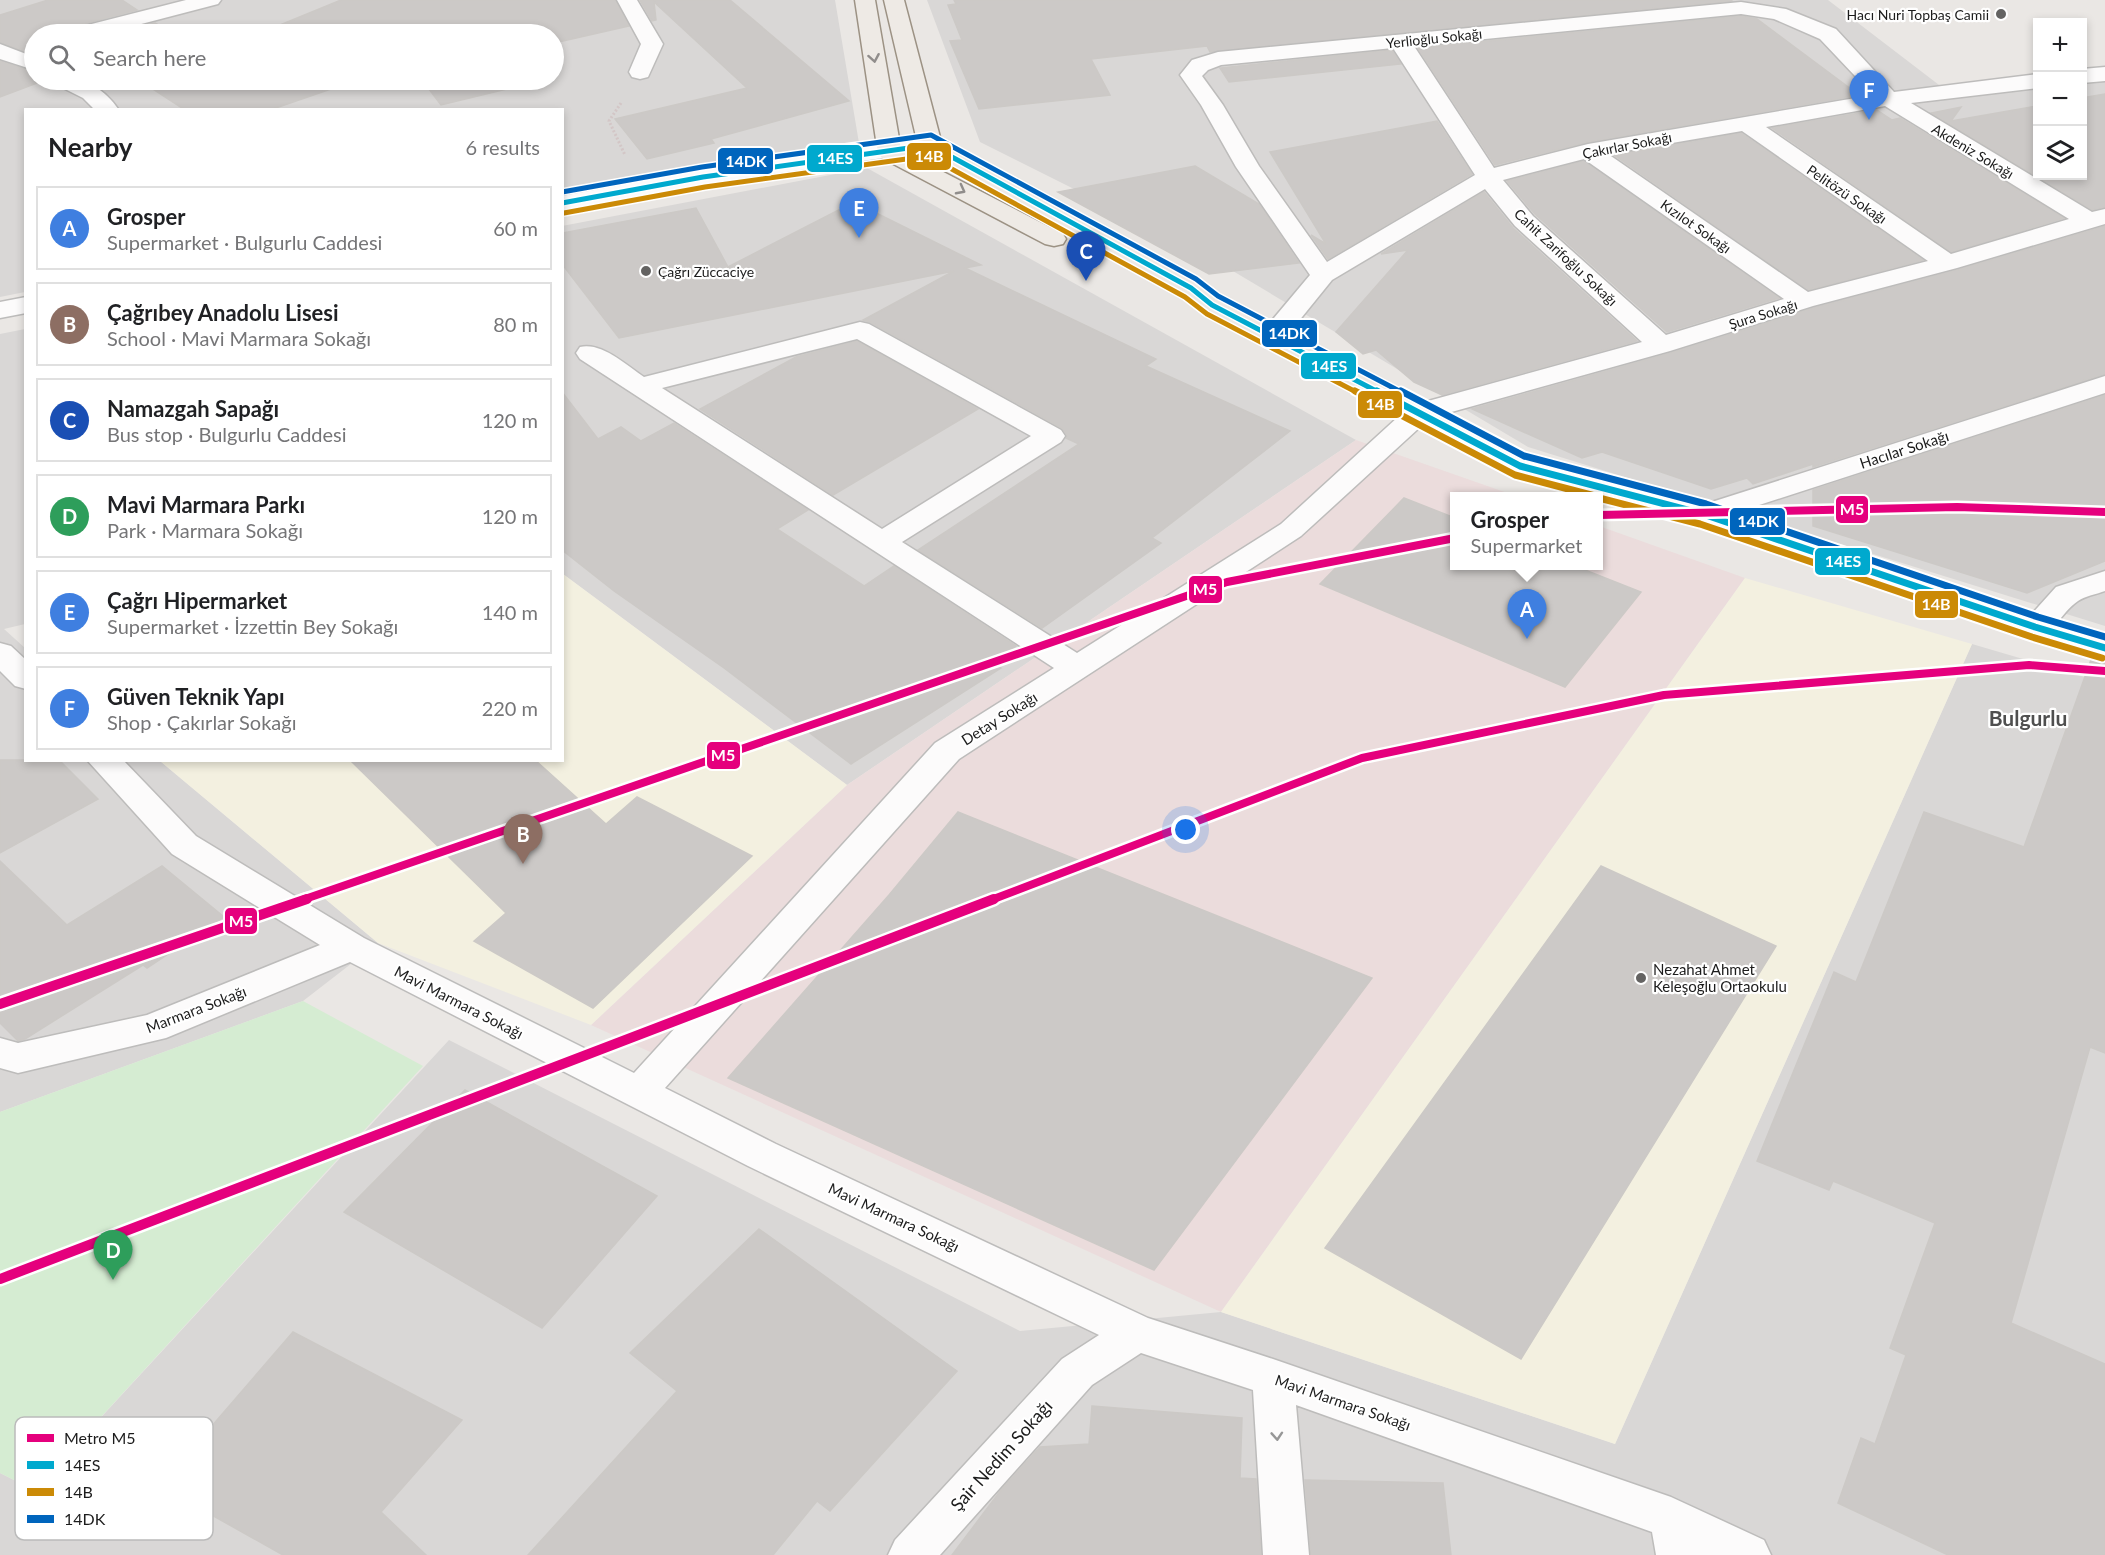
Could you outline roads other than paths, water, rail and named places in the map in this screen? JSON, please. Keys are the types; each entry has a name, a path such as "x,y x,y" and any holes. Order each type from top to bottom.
{"main road":[{"path":"865,0 890,153 1171,300 1212,305"},
{"path":"894,0 930,146 1191,288 1212,305 1520,466 1703,514 2035,627 2105,648"}],"street":[{"path":"119,24 211,0"},
{"path":"627,0 652,44 640,72"},
{"name":"Yerlioğlu Sokağı","path":"1323,275 1248,166 1212,105 1191,75 1200,64 1218,59 1741,8 1779,12 1828,34 1889,99"},
{"name":"Cahit Zarifoğlu Sokağı","path":"1400,42 1488,177 1524,220 1661,345"},
{"path":"4,52 24,49"},
{"path":"4,52 24,60"},
{"path":"2087,76 2105,74"},
{"name":"Çakırlar Sokağı","path":"1272,337 1323,275 1488,177 1588,151 1889,99 2033,81"},
{"path":"85,90 106,108"},
{"name":"Akdeniz Sokağı","path":"1889,99 2097,219"},
{"name":"Pelitözü Sokağı","path":"1746,124 1948,263"},
{"path":"564,203 703,177 930,146"},
{"name":"Kızılot Sokağı","path":"1588,151 1804,302"},
{"name":"Şura Sokağı","path":"1420,412 2097,219"},
{"path":"0,310 24,305"},
{"path":"639,386 860,330 1051,436 882,542"},
{"path":"588,353 1077,668"},
{"name":"Hacılar Sokağı","path":"1703,514 2105,384"},
{"name":"Detay Sokağı","path":"638,1093 947,751 1290,530 1420,412"},
{"path":"2035,627 2067,594 2105,580"},
{"path":"0,653 24,678"},
{"name":"Mavi Marmara Sokağı","path":"105,762 184,845 351,947 762,1155 1137,1333 1273,1378 1675,1537 1748,1555"},
{"name":"Marmara Sokağı","path":"0,1053 18,1058 153,1028 351,947"},
{"name":"Şair Nedim Sokağı","path":"920,1550 1077,1372 1137,1333"},
{"path":"1273,1378 1286,1555"}],"metro line":[{"name":"M5","path":"1603,515 1957,507 2105,512"},
{"name":"M5","path":"0,1004 1227,582 1450,539"},
{"name":"M5","path":"0,1279 1362,758 1664,695 2029,665 2105,671"}],"place":[{"name":"Hacı Nuri Topbaş Camii","path":"2001,14"},
{"name":"Güven Teknik Yapı","path":"1869,120"},
{"name":"Çağrı Hipermarket","path":"859,238"},
{"name":"Çağrı Züccaciye","path":"646,271"},
{"name":"Namazgah Sapağı","path":"1086,281"},
{"name":"Grosper","path":"1527,639"},
{"name":"Çağrıbey Anadolu Lisesi","path":"523,864"},
{"name":"Nezahat Ahmet Keleşoğlu Ortaokulu","path":"1641,978"},
{"name":"Mavi Marmara Parkı","path":"113,1280"}],"district":[{"name":"Bulgurlu","path":"2028,717"}]}
